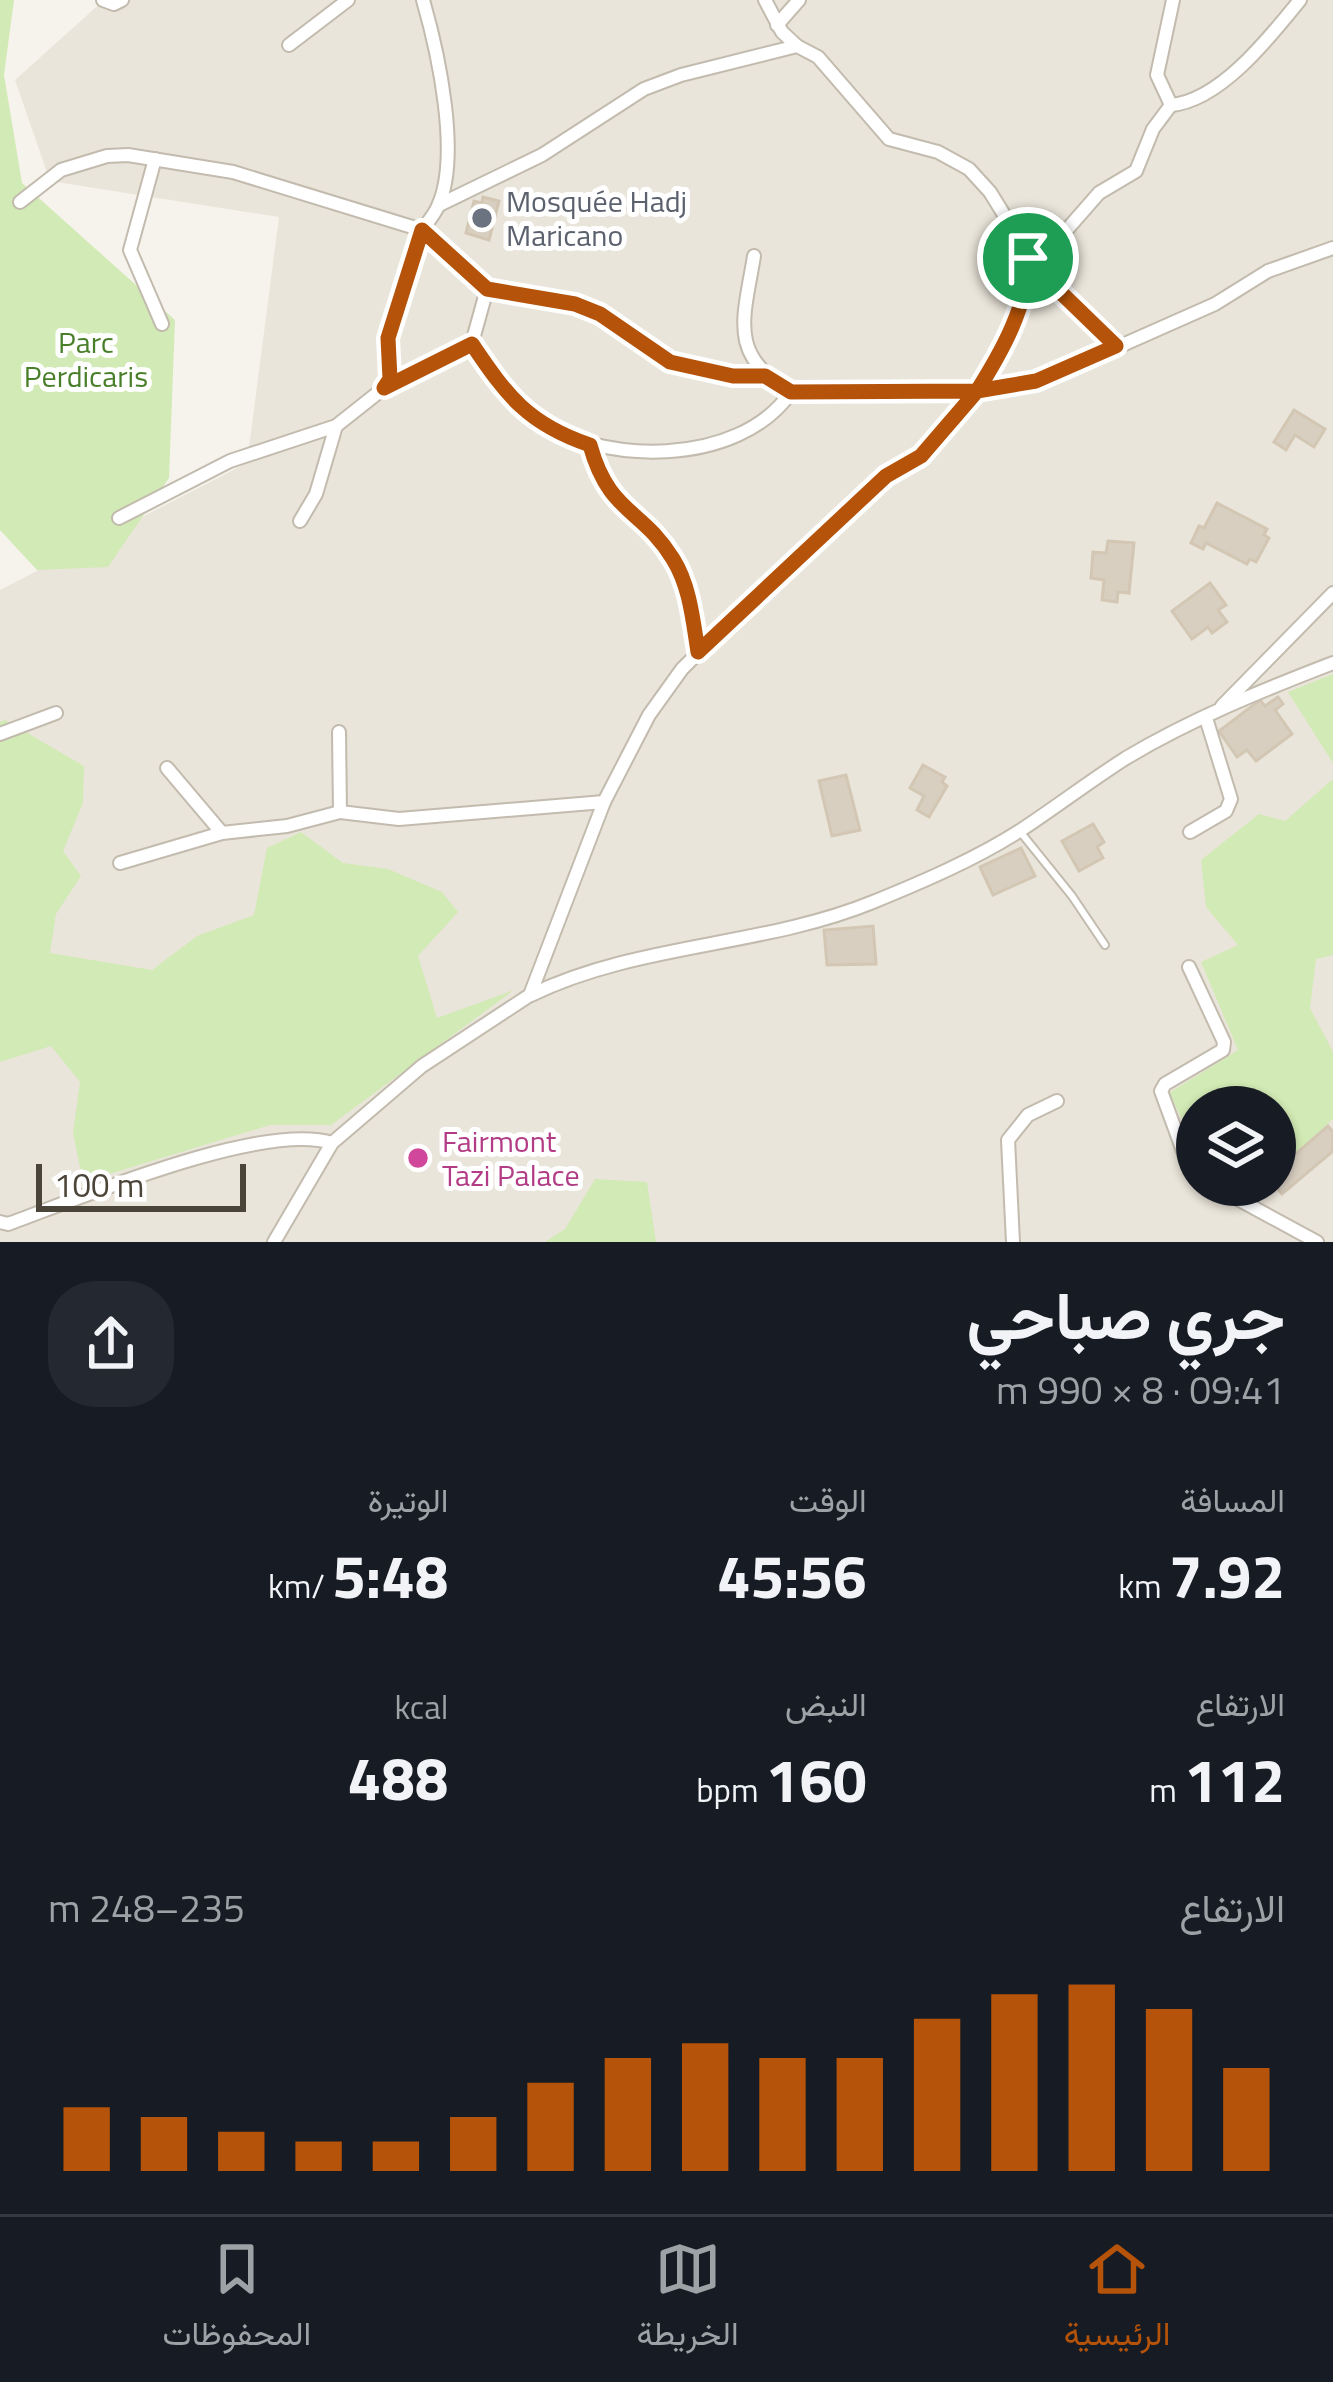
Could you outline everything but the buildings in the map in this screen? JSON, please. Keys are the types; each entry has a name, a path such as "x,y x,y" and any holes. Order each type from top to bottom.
{"street":[{"path":"104,0 114,4 122,0"},
{"path":"289,45 348,0"},
{"path":"422,230 439,206 446,160 443,82 423,0"},
{"path":"765,0 777,25 797,46 818,57 889,139 938,152 970,169 1033,257"},
{"path":"777,25 799,0"},
{"path":"1171,105 1157,75 1173,0"},
{"path":"530,995 604,802 649,715 698,652 886,476 921,456 977,391 997,358 1033,257 1099,194 1136,171 1153,129 1171,105 1186,104 1214,91 1300,0"},
{"path":"439,206 542,155 644,89 797,46"},
{"path":"20,202 77,163 107,156 233,172 422,230 487,289 472,344 384,388 336,426 230,461 119,518"},
{"path":"155,159 130,250 162,324"},
{"path":"754,256 744,337 765,376 791,392 977,391 1036,381 1215,304 1268,271 1333,248"},
{"path":"472,344 519,407 543,424 590,445 692,450 724,443 760,422 791,392"},
{"path":"300,521 316,494 336,426"},
{"path":"590,445 599,477 612,496 672,557 692,610 698,652"},
{"path":"1211,714 1333,593"},
{"path":"274,1242 332,1143 422,1066 530,995 565,978 619,962 795,925 869,903 1020,831 1130,756 1211,714 1333,663"},
{"path":"0,734 56,712"},
{"path":"1190,832 1226,812 1231,800 1211,714"},
{"path":"339,732 340,812"},
{"path":"167,768 221,833"},
{"path":"120,863 221,833 287,826 340,812 399,819 604,802"},
{"path":"1176,1134 1161,1094 1165,1084 1223,1050 1189,968"},
{"path":"1013,1242 1008,1140 1019,1122 1057,1101"},
{"path":"0,1240 4,1223 164,1168 263,1143 315,1137 332,1143"},
{"path":"1251,1206 1317,1242"}],"lane":[{"path":"384,388 390,379 388,338 422,230"},
{"path":"1033,257 1052,284 1116,346"},
{"path":"1020,831 1105,945"}],"path":[{"path":"487,289 575,304 600,314 670,362 733,376 765,376"}],"shaded area":[{"path":"104,0 1333,0 1333,1242 0,1242 0,590 247,463 279,217 50,181 15,80"}],"green space":[{"name":"Parc Perdicaris","path":"0,0 14,0 4,75 22,183 175,320 169,478 108,567 37,570 0,530"},
{"path":"1333,674 1333,763 1288,692"},
{"path":"5,720 84,766 83,803 63,851 81,876 56,914 50,953 152,970 197,936 254,915 267,848 301,832 343,863 388,869 442,892 458,912 418,956 437,1018 514,990 331,1125 270,1125 83,1182 73,1133 80,1082 51,1046 0,1062 0,722"},
{"path":"1333,779 1333,955 1316,959 1310,1008 1333,1052 1333,1119 1296,1153 1296,1086 1180,1086 1238,1050 1201,962 1238,945 1206,907 1201,860 1259,814 1285,821"},
{"path":"595,1179 647,1182 656,1242 545,1242 565,1229"}],"place":[{"name":"Mosquée Hadj Maricano","path":"482,218"},
{"name":"Fairmont Tazi Palace","path":"418,1158"}],"route":[{"path":"1028,258 1028,276 1016,313 977,391 791,392 765,376 733,376 670,362 600,314 575,304 487,289 422,230 388,338 390,379 384,388 472,344 508,398 532,418 590,445 599,477 612,496 656,537 682,576 698,652 886,476 921,456 977,391 1036,381 1116,346 1052,284 1038,256 1028,258"}]}
